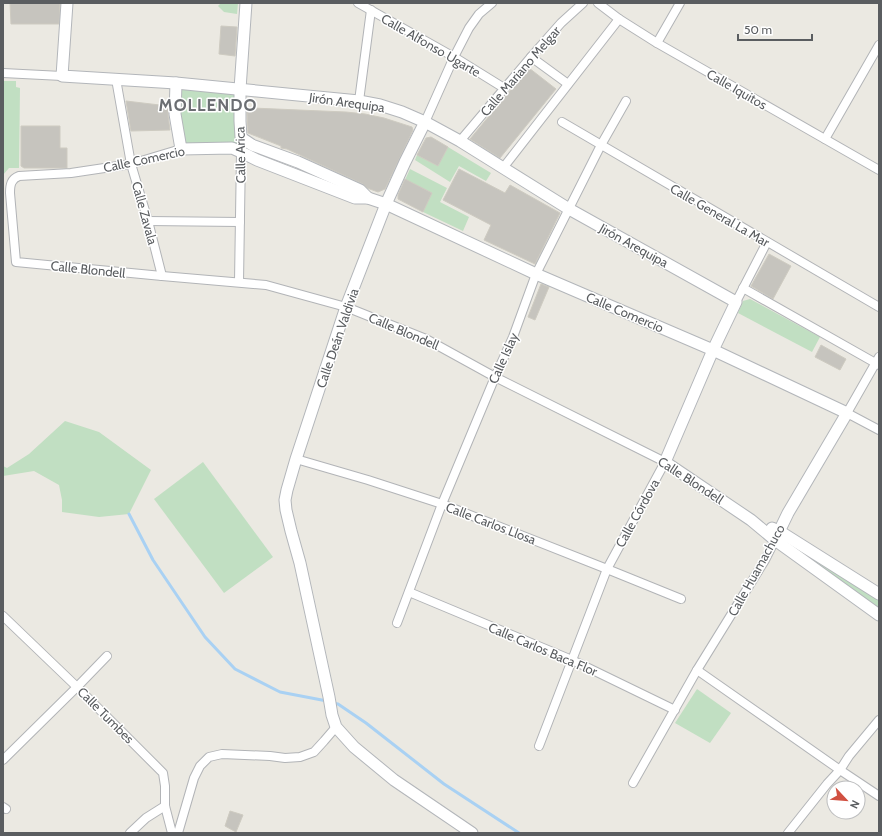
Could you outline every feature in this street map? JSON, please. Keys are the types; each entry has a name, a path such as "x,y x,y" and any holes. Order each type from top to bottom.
{"street":[{"path":"62,76 67,3"},
{"name":"Calle Arica","path":"239,282 243,139 241,137 240,121 240,89 246,3"},
{"name":"Calle Alfonso Ugarte","path":"358,3 454,57 504,88"},
{"name":"Calle Deán Valdivia","path":"336,727 332,715 300,563 286,510 285,500 287,490 346,307 386,204 469,28 479,14 492,3"},
{"name":"Calle Mariano Melgar","path":"460,141 531,57 561,24 583,3"},
{"name":"Calle Iquitos","path":"598,3 619,19 657,43 879,170"},
{"path":"657,43 680,3"},
{"path":"359,101 371,10"},
{"path":"503,168 619,19"},
{"path":"825,139 879,45"},
{"path":"531,57 568,84"},
{"name":"Jirón Arequipa","path":"3,73 176,83 359,101 380,105 402,112 425,122 460,141 569,209 736,302"},
{"name":"Calle Zavala","path":"116,79 132,164 162,276"},
{"path":"176,83 175,114 181,149"},
{"name":"Calle Islay","path":"397,623 442,504 494,377 513,337 536,274 626,101"},
{"name":"Calle General La Mar","path":"562,122 879,307"},
{"name":"Calle Comercio","path":"243,139 252,145 298,162 360,190 368,198"},
{"name":"Calle Comercio","path":"16,262 10,193 10,184 14,178 19,176 71,173 132,164 181,149 232,148 257,160 355,198 368,198 386,204 536,274 713,350 879,430"},
{"path":"148,221 240,222"},
{"name":"Calle Córdova","path":"539,746 607,568 666,462 713,350 743,288 768,242"},
{"name":"Calle Blondell","path":"16,262 266,285 346,307 426,339 494,377 666,462 752,520 777,535"},
{"path":"743,288 878,362"},
{"name":"Calle Huamachuco","path":"633,783 698,670 761,566 788,513 878,362"},
{"name":"Calle Carlos Llosa","path":"296,459 442,504 607,568 681,599"},
{"path":"777,535 879,594"},
{"path":"777,535 879,615"},
{"name":"Calle Carlos Baca Flor","path":"409,592 572,660 675,710"},
{"name":"Calle Tumbes","path":"3,616 163,773 165,786 165,806 172,833"},
{"path":"3,760 107,656"},
{"path":"698,670 879,796"},
{"path":"788,833 879,720"},
{"path":"178,833 194,778 200,766 209,757 222,754 286,758 300,757 314,752 336,727 354,747 394,780 472,833"},
{"path":"130,833 146,818 165,806"}],"green space":[{"path":"221,3 238,3 237,14 224,12 218,6"},
{"path":"3,81 16,81 16,87 20,88 19,168 9,168 3,175"},
{"path":"176,83 240,89 241,152 181,149"},
{"path":"448,147 491,173 486,181 459,166 450,182 415,160 417,155 438,166"},
{"path":"410,169 447,188 440,202 469,217 463,231 423,212 432,193 405,180"},
{"path":"750,299 820,337 812,352 738,313 743,301"},
{"path":"65,421 99,432 151,470 129,514 99,517 62,512 62,500 59,485 34,471 3,476 3,466 7,468 29,454"},
{"path":"203,462 273,557 224,593 154,499"},
{"path":"800,546 879,598 879,609 798,551"},
{"path":"697,689 731,713 710,743 675,723"}],"building":[{"path":"10,3 60,3 59,24 11,24"},
{"path":"221,26 237,27 235,56 219,54"},
{"path":"529,68 556,89 500,158 470,139"},
{"path":"126,101 168,106 170,130 131,131"},
{"path":"252,108 365,114 384,118 412,127 413,130 385,189 378,192 287,149 281,148 281,146 248,133 247,112"},
{"path":"21,126 60,126 60,148 67,148 67,168 24,168 21,166"},
{"path":"431,137 448,147 438,166 417,155 426,138"},
{"path":"459,169 505,193 510,185 560,213 535,264 484,240 491,225 443,200"},
{"path":"405,179 432,193 423,212 398,199 398,195"},
{"path":"769,254 791,266 773,299 751,286"},
{"path":"541,284 549,287 535,320 528,317"},
{"path":"821,345 846,359 840,370 815,357"},
{"path":"230,811 243,815 236,832 225,826"}],"waterway":[{"path":"129,514 153,560 205,637 235,669 280,692 327,701"},
{"path":"332,703 338,704 366,723 444,784 519,833"}],"district":[{"name":"MOLLENDO","path":"208,105"}]}
